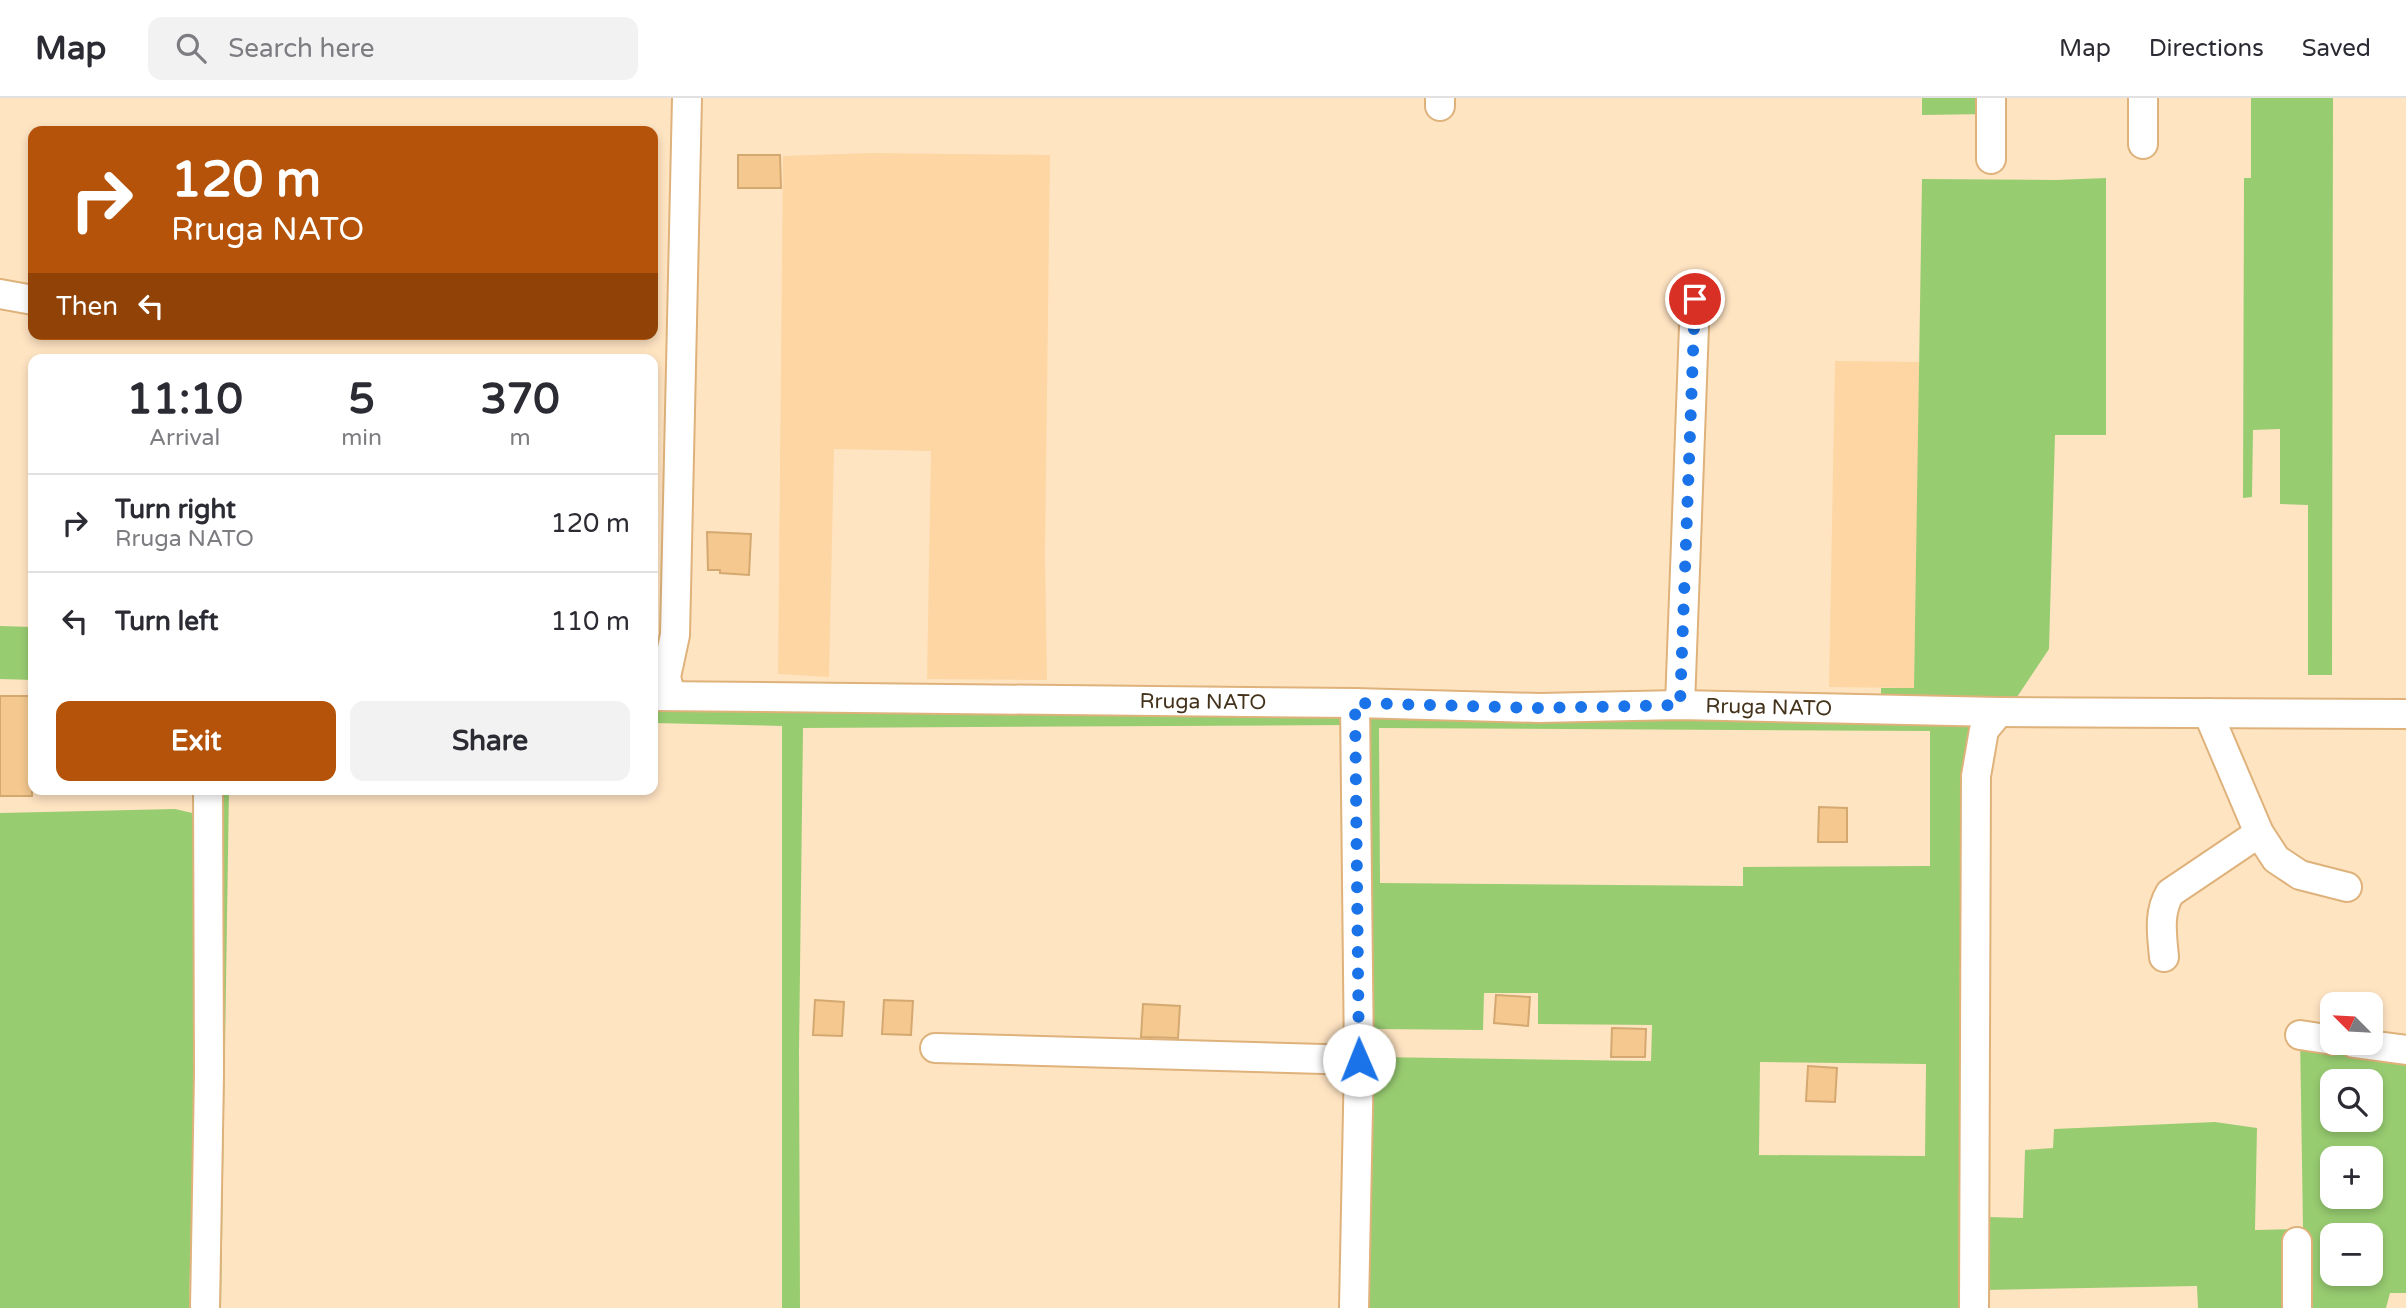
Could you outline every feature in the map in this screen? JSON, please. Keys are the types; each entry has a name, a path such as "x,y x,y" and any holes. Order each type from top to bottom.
{"street":[{"path":"662,696 676,635 687,98"},
{"path":"1991,98 1991,159"},
{"path":"2143,98 2143,144"},
{"path":"0,294 28,299"},
{"path":"1680,705 1695,299"},
{"name":"Rruga NATO","path":"662,696 1355,703 1539,708 1680,705 1999,712 2406,715"},
{"path":"1354,1308 1359,1060 1355,703"},
{"path":"1974,1308 1976,776 1984,730 1999,712"},
{"path":"2208,713 2259,833 2276,859 2300,875 2347,887"},
{"path":"205,1308 209,1074 208,795"},
{"path":"2164,957 2161,919 2169,893 2259,833"},
{"path":"2300,1035 2320,1038"},
{"path":"2384,1047 2406,1050"},
{"path":"935,1048 1359,1060"},
{"path":"2297,1242 2297,1308"}],"shaded area":[{"path":"872,153 1050,155 1045,554 1047,680 927,679 931,451 834,449 829,677 778,674 783,156"},
{"path":"1835,361 1920,362 1914,688 1829,687"}],"green space":[{"path":"1922,98 1988,98 1988,114 1922,115"},
{"path":"2251,98 2333,98 2332,675 2308,675 2308,505 2280,504 2280,429 2253,430 2252,497 2243,498 2244,178 2251,178"},
{"path":"2106,178 2106,435 2055,435 2049,649 2013,703 1881,701 1881,688 1914,688 1922,179"},
{"path":"0,626 28,627 28,680 0,679"},
{"path":"658,706 1346,706 1345,725 803,728 799,1052 800,1308 782,1308 782,726 658,723"},
{"path":"1376,710 1972,717 1967,1308 1360,1308 1366,720","holes":["1379,728 1930,731 1930,866 1743,867 1743,886 1380,883","1484,993 1538,993 1538,1024 1652,1025 1651,1061 1376,1057 1376,1029 1483,1030","1760,1062 1926,1064 1925,1156 1759,1155"]},
{"path":"217,795 229,795 221,1308 208,1308"},
{"path":"175,809 201,815 189,1308 0,1308 0,813"},
{"path":"2300,1035 2320,1038 2320,1055 2384,1055 2384,1047 2406,1050 2406,1293 2390,1293 2386,1308 2198,1308 2197,1286 1985,1290 1988,1217 2023,1218 2025,1150 2053,1148 2054,1129 2215,1122 2257,1128 2255,1230 2303,1229"}],"building":[{"path":"738,155 780,155 781,188 738,188"},
{"path":"707,532 751,534 749,575 708,570"},
{"path":"0,696 28,696 28,795 32,796 0,796"},
{"path":"1819,807 1847,808 1847,842 1818,842"},
{"path":"1496,995 1530,997 1528,1026 1494,1023"},
{"path":"815,1000 844,1002 842,1036 813,1035"},
{"path":"884,1000 913,1001 911,1035 882,1034"},
{"path":"1143,1004 1180,1006 1178,1038 1141,1037"},
{"path":"1612,1028 1646,1029 1645,1057 1611,1057"},
{"path":"1808,1066 1837,1068 1835,1102 1806,1101"}],"route":[{"path":"1359,1060 1355,703 1539,708 1680,705 1695,299"}]}
